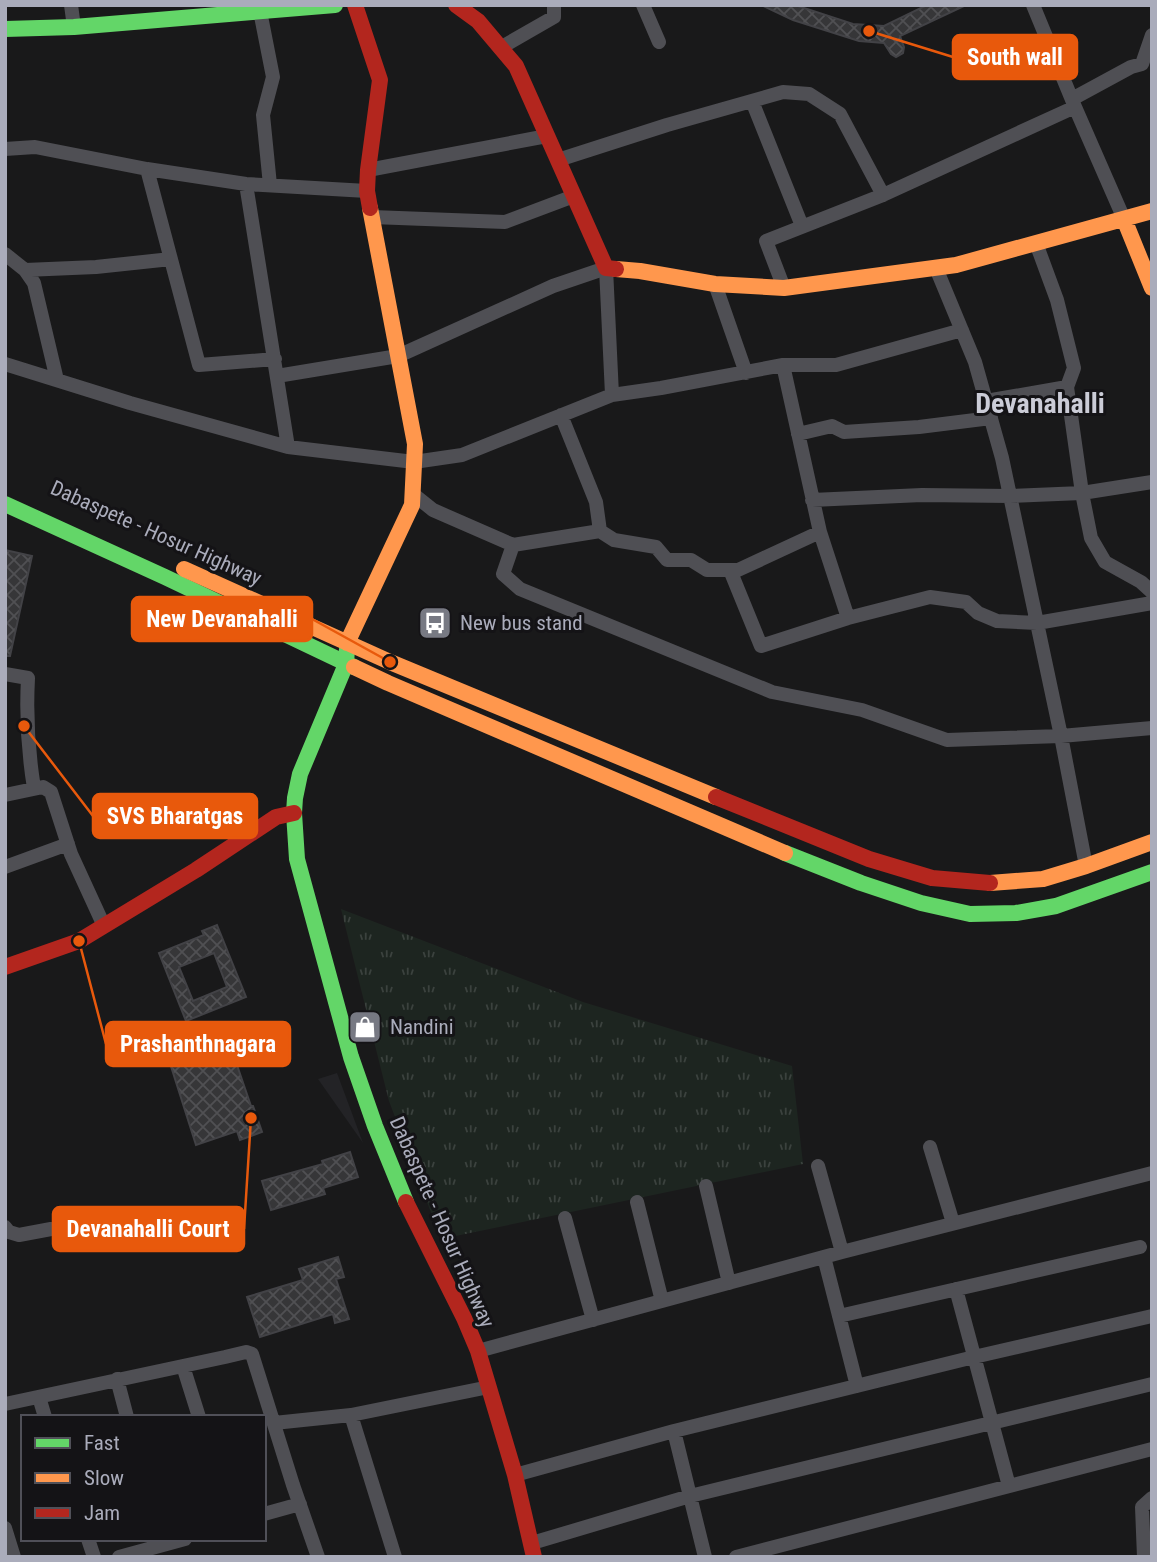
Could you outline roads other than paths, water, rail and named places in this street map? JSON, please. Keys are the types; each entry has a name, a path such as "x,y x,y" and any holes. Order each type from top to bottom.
{"main road":[{"path":"5,29 74,27 210,10 260,12 335,5"},
{"path":"355,5 380,80 367,191 415,444 412,505 347,643 782,825 869,859 932,878 980,883 1043,879 1152,842"},
{"path":"456,5 478,21 516,66 606,268 715,284 784,288 956,265 1152,211"},
{"path":"1124,219 1152,288"},
{"name":"Dabaspete - Hosur Highway","path":"5,488 347,643 346,664 300,774 294,813 297,859 351,1057 407,1205 478,1351 515,1475 533,1550"},
{"name":"Dabaspete - Hosur Highway","path":"5,504 346,664"},
{"path":"346,664 787,854 921,903 970,914 1016,913 1056,906 1152,872"},
{"path":"5,967 79,941 197,870 276,817 294,813"}],"street":[{"path":"71,5 74,27"},
{"path":"500,47 554,17 554,5"},
{"path":"643,5 659,42"},
{"path":"1033,5 1124,219"},
{"path":"260,12 272,77 263,114 270,185"},
{"path":"784,288 766,240 883,195 1074,103 1131,68 1147,64 1152,35"},
{"path":"558,160 783,92 809,94 840,114 883,195"},
{"path":"752,101 802,226"},
{"path":"368,170 547,136"},
{"path":"5,149 35,147 146,169 247,184 367,191"},
{"path":"146,169 199,365 275,359"},
{"path":"247,184 289,447"},
{"path":"372,217 505,222 574,196"},
{"path":"1037,243 1057,300 1074,368 1067,387 1091,538 1105,562 1141,582 1152,592"},
{"path":"5,254 25,271 34,283 57,380"},
{"path":"25,271 171,259"},
{"path":"278,376 398,356 552,286 606,268 612,394"},
{"path":"936,268 975,362 991,418 1061,736 1086,866"},
{"path":"715,284 746,373"},
{"path":"5,364 130,404 289,447 414,462 462,454 612,394 661,388 783,365 836,365 962,330"},
{"path":"783,365 820,532 848,618"},
{"path":"986,401 1067,387"},
{"path":"561,415 596,502 600,531"},
{"path":"798,434 832,426 844,432 991,418"},
{"path":"812,500 922,495 1082,493 1152,482"},
{"path":"412,494 433,510 513,545 600,531 614,540 656,547 667,560 691,560 707,569 738,570 820,532"},
{"path":"513,545 503,574 520,589 772,692 862,710 947,740 1061,736 1152,728"},
{"path":"730,570 761,646 848,618 930,597 966,602 978,613 997,621 1037,623 1152,603"},
{"path":"5,674 28,678 29,754 34,788"},
{"path":"5,795 43,787 51,792 68,844 104,926"},
{"path":"5,867 68,844"},
{"path":"930,1147 953,1223"},
{"path":"818,1166 842,1252"},
{"path":"478,1351 842,1252 1152,1173"},
{"path":"706,1186 729,1283"},
{"path":"637,1202 662,1301"},
{"path":"565,1219 593,1320"},
{"path":"5,1227 9,1232 19,1235 51,1229"},
{"path":"839,1316 1140,1247"},
{"path":"824,1257 857,1386"},
{"path":"956,1289 1009,1486"},
{"path":"515,1475 674,1431 1152,1316"},
{"path":"5,1404 246,1352 252,1354 318,1557"},
{"path":"183,1366 198,1415"},
{"path":"117,1380 126,1415"},
{"path":"533,1550 691,1496 1152,1384"},
{"path":"274,1423 351,1415 489,1387"},
{"path":"39,1397 45,1415"},
{"path":"351,1415 395,1557"},
{"path":"674,1431 705,1557"},
{"path":"736,1557 1152,1449"},
{"path":"1144,1557 1143,1507 1152,1498"},
{"path":"266,1513 300,1504"},
{"path":"5,1528 14,1557"},
{"path":"119,1557 165,1542"}],"place":[{"name":"South wall","path":"869,31"},
{"name":"New bus stand","path":"435,623"},
{"name":"New Devanahalli","path":"390,662"},
{"name":"SVS Bharatgas","path":"24,726"},
{"name":"Prashanthnagara","path":"79,941"},
{"name":"Nandini","path":"365,1027"},
{"name":"Devanahalli Court","path":"251,1118"}],"district":[{"name":"Devanahalli","path":"1040,403"}]}
